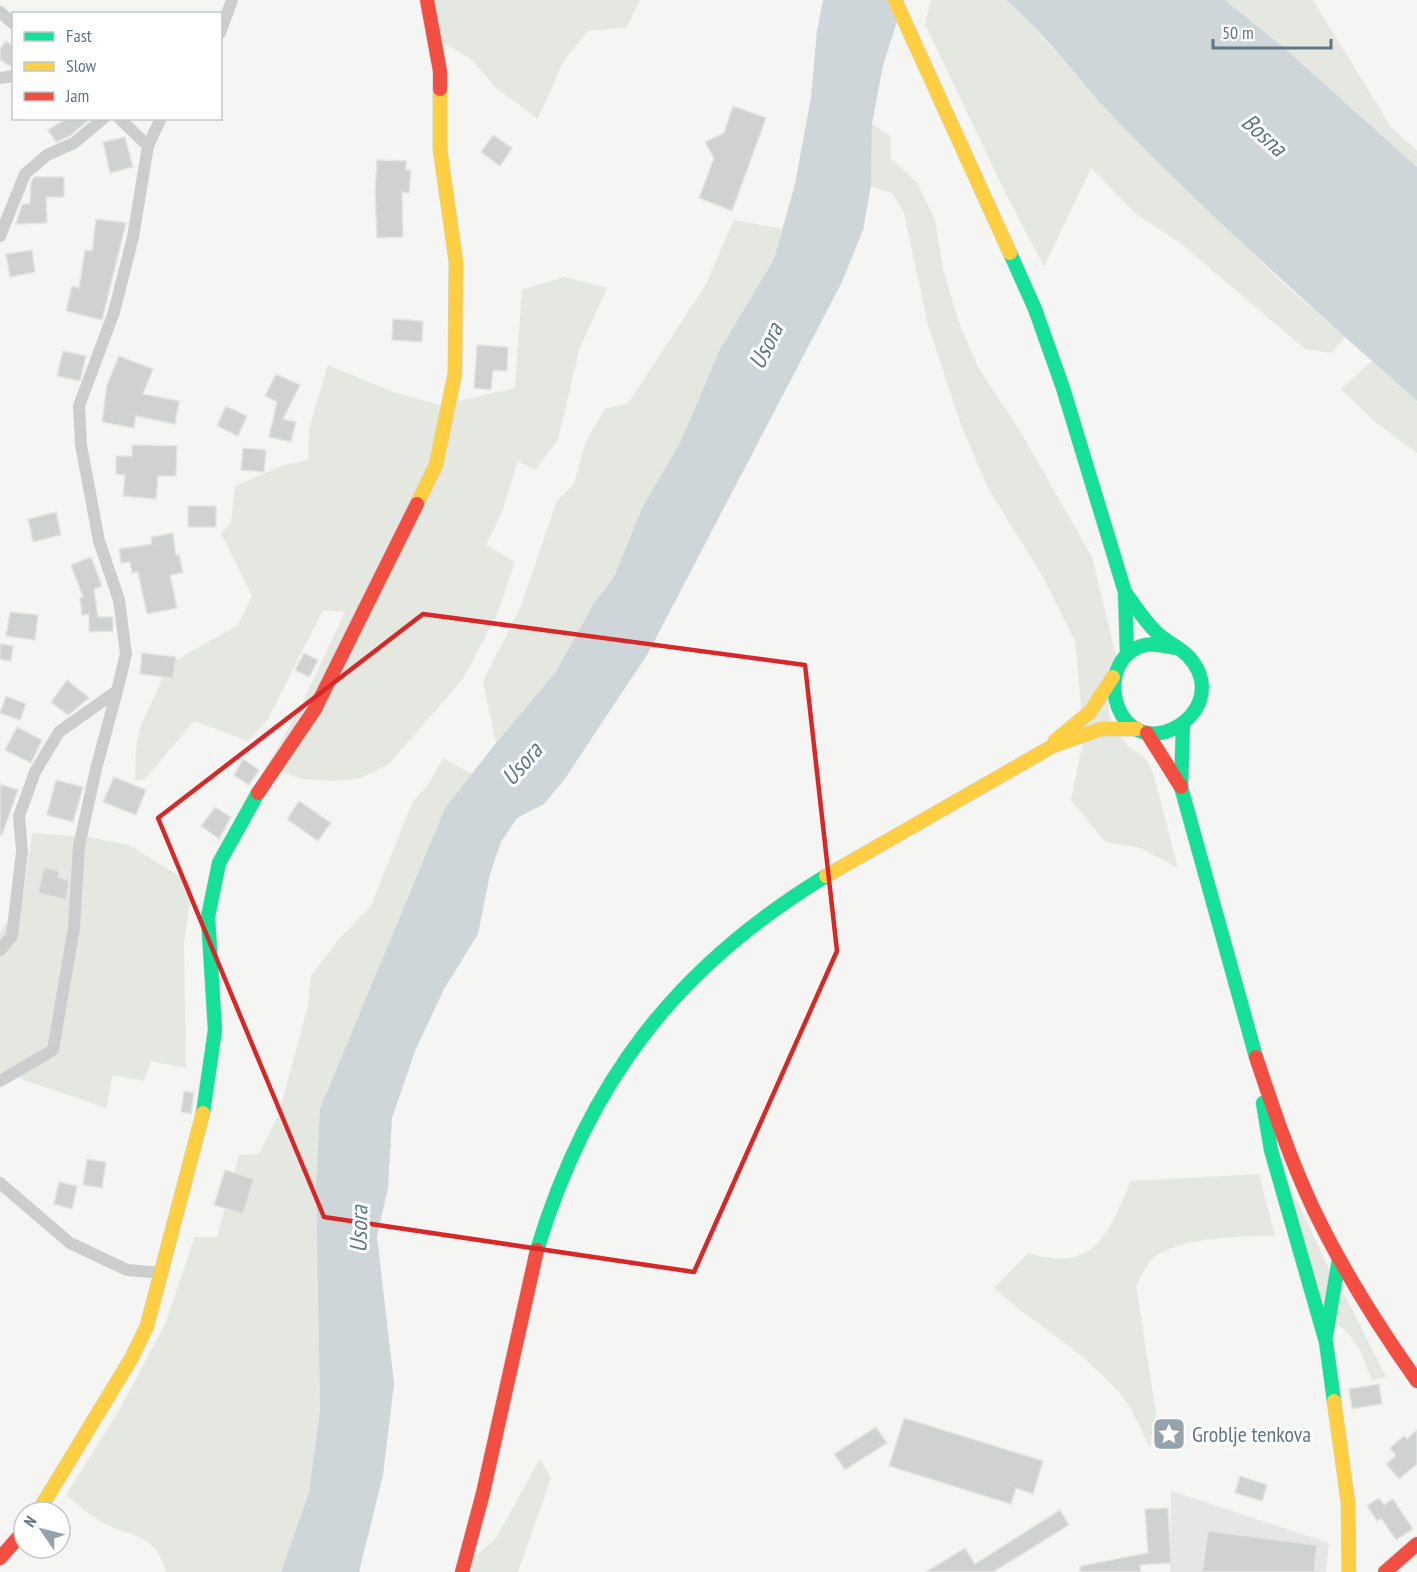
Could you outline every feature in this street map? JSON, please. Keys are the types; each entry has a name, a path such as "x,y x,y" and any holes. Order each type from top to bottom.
{"street":[{"path":"222,28 232,0"},
{"path":"45,1500 131,1359 147,1326 164,1273 185,1177 201,1124 215,1030 208,917 219,863 251,803 315,709 436,465 439,454 455,373 456,262 440,149 440,71 427,0"},
{"path":"895,0 1018,268 1063,388 1125,592 1127,655"},
{"path":"0,12 12,22"},
{"path":"0,236 26,174 47,155 74,143 102,120"},
{"path":"121,120 148,146"},
{"path":"0,1081 53,1050 74,928 79,846 126,654 119,600 99,541 81,445 79,406 114,312 133,237 148,146 160,120"},
{"path":"462,1572 482,1507 534,1260 543,1230 561,1177 595,1110 635,1042 698,972 773,909 1039,753 1095,730 1111,727 1142,731 1172,731 1183,725 1198,705 1201,679 1192,661 1158,634 1125,592"},
{"path":"1039,753 1090,712 1127,655 1144,645 1154,644 1177,648"},
{"path":"1113,677 1112,693 1116,708 1124,720 1142,731 1181,787"},
{"path":"0,950 12,936 22,852 19,816 35,772 59,732 117,691"},
{"path":"1183,725 1180,753 1181,787 1258,1062 1298,1173 1339,1259 1417,1382"},
{"path":"1258,1062 1271,1150 1326,1342 1348,1502 1349,1572"},
{"path":"0,1183 70,1243 127,1270 164,1273"},
{"path":"1326,1342 1339,1271 1339,1259"},
{"path":"0,1558 12,1544"},
{"path":"1385,1572 1417,1544"}],"highlighted area":[{"path":"423,614 805,665 837,951 694,1272 324,1217 158,818"}],"shaded area":[{"path":"432,0 640,0 627,27 588,31 563,62 538,119 495,87 470,58 434,38"},
{"path":"931,0 1006,0 1022,14 1116,120 1284,284 1345,337 1332,353 1305,349 1179,242 1136,214 1091,168 1044,267 1003,188 925,24"},
{"path":"1225,0 1313,0 1391,127 1417,151 1417,167 1283,47"},
{"path":"872,124 890,136 891,158 918,184 935,220 943,269 959,323 978,367 1019,429 1092,557 1117,660 1108,693 1109,715 1114,729 1129,747 1145,758 1153,772 1178,868 1140,848 1105,842 1071,800 1084,738 1075,641 1043,577 988,488 961,425 928,325 904,213 893,194 871,186"},
{"path":"734,220 782,229 774,259 719,351 681,441 642,508 614,577 594,603 555,673 496,743 483,681 521,606 557,500 574,484 586,441 605,409 628,403 705,286"},
{"path":"564,277 607,288 579,350 558,440 535,470 518,461 502,512 486,545 515,562 497,614 463,679 388,765 362,778 335,781 303,779 266,767 299,710 345,612 323,610 268,719 248,741 194,721 145,779 135,781 136,748 141,725 169,664 238,625 252,596 221,533 231,522 235,486 284,465 308,460 309,429 328,365 393,392 440,405 515,388 522,290"},
{"path":"1372,361 1417,401 1417,453 1375,422 1341,389"},
{"path":"443,758 472,774 445,808 382,959 316,1189 320,1410 309,1492 281,1572 166,1572 156,1550 148,1543 100,1521 66,1495 121,1407 165,1324 195,1237 217,1237 239,1155 259,1154 278,1116 308,1006 311,976 339,939 371,906 412,803 429,784"},
{"path":"32,833 89,837 129,845 192,884 184,945 186,1068 151,1061 144,1081 113,1075 106,1108 0,1072 0,933 23,895"},
{"path":"1259,1174 1275,1236 1214,1239 1183,1244 1169,1249 1151,1261 1136,1286 1156,1413 1150,1447 1129,1407 1107,1379 994,1288 1028,1253 1051,1258 1069,1258 1084,1253 1096,1245 1115,1218 1131,1181"},
{"path":"1292,1197 1297,1201 1331,1273 1325,1297 1321,1301"},
{"path":"1341,1295 1345,1295 1386,1377 1372,1380 1360,1350 1349,1334 1335,1322"},
{"path":"540,1459 551,1478 518,1572 458,1572 496,1538"},
{"path":"1171,1491 1329,1543 1326,1572 1170,1572"}],"water":[{"name":"Usora","path":"823,0 904,0 883,65 872,124 871,186 863,230 842,282 647,655 564,780 544,804 517,818 501,842 490,874 478,934 444,989 415,1051 392,1118 388,1188 377,1236 394,1384 383,1475 359,1572 281,1572 309,1492 320,1410 316,1189 320,1109 445,808 555,673 594,603 614,577 642,508 681,441 719,351 774,259 795,184 811,97 817,31"},
{"name":"Bosna","path":"1006,0 1225,0 1283,47 1417,167 1417,401 1190,193 1117,121 1036,28"}],"building":[{"path":"6,41 12,45 12,67 0,60 0,49"},
{"path":"733,106 766,118 732,211 699,198 714,158 705,142 724,133"},
{"path":"64,120 89,120 70,136 56,142 48,130"},
{"path":"493,135 512,148 500,166 481,152"},
{"path":"125,137 133,167 110,173 103,142"},
{"path":"377,160 406,161 406,170 411,170 409,193 402,192 403,237 377,238 375,191"},
{"path":"34,177 64,177 64,197 46,197 47,223 16,224 22,204 30,204 31,182"},
{"path":"96,219 126,223 102,320 66,311 72,286 79,288 85,250 92,251"},
{"path":"32,250 35,272 10,277 6,254"},
{"path":"393,319 423,321 422,342 392,340"},
{"path":"477,345 508,347 507,371 493,370 491,390 474,388"},
{"path":"63,351 86,356 80,381 57,376"},
{"path":"119,356 153,369 143,394 179,401 175,424 136,416 134,428 102,422 107,385"},
{"path":"276,374 300,385 283,419 296,422 291,442 269,437 277,402 265,396"},
{"path":"226,406 247,416 238,436 217,426"},
{"path":"132,445 177,446 176,476 158,476 156,499 123,496 125,475 116,474 116,456 132,456"},
{"path":"243,448 266,450 264,472 241,470"},
{"path":"188,506 216,506 216,527 188,527"},
{"path":"56,512 61,535 33,542 28,519"},
{"path":"173,533 176,555 179,554 183,573 170,575 177,608 147,614 138,572 132,573 130,562 121,563 119,549 152,544 151,537"},
{"path":"91,557 102,586 94,589 98,617 113,617 113,631 89,632 89,614 82,615 80,598 83,597 71,565"},
{"path":"10,612 38,615 35,640 6,636"},
{"path":"0,644 13,646 11,661 0,659"},
{"path":"142,653 176,657 173,678 140,674"},
{"path":"304,653 318,660 309,677 295,670"},
{"path":"67,680 89,698 68,715 51,702"},
{"path":"6,696 26,704 20,720 0,713"},
{"path":"17,727 42,740 31,763 5,750"},
{"path":"243,759 259,770 249,785 234,775"},
{"path":"114,777 146,790 136,815 103,802"},
{"path":"56,780 83,787 73,822 47,815"},
{"path":"0,784 18,790 2,835 0,835"},
{"path":"299,801 331,823 318,841 287,819"},
{"path":"215,807 231,817 219,839 201,826"},
{"path":"44,867 59,871 58,877 69,881 66,900 38,893"},
{"path":"184,1091 194,1093 191,1114 181,1112"},
{"path":"87,1159 106,1162 102,1188 83,1185"},
{"path":"225,1170 254,1179 243,1214 214,1205"},
{"path":"59,1182 77,1186 72,1209 54,1204"},
{"path":"1379,1384 1382,1404 1352,1409 1349,1389"},
{"path":"904,1418 1043,1461 1033,1494 1016,1488 1011,1504 889,1466"},
{"path":"876,1427 887,1443 845,1470 834,1454"},
{"path":"1417,1430 1417,1464 1399,1479 1386,1464 1396,1456 1390,1448 1404,1436 1407,1439"},
{"path":"1240,1476 1267,1485 1262,1501 1235,1493"},
{"path":"1379,1498 1384,1505 1393,1499 1413,1529 1396,1540 1381,1518 1377,1521 1367,1506"},
{"path":"1168,1508 1171,1563 1140,1565 1141,1572 1080,1572 1080,1566 1148,1553 1145,1509"},
{"path":"1060,1510 1069,1525 993,1572 926,1572 965,1548 975,1564"},
{"path":"1208,1531 1317,1545 1314,1572 1202,1572"}],"traffic: fast":[{"path":"1010,253 1035,309 1063,388 1125,592 1127,655"},
{"path":"1125,592 1156,632 1189,657 1197,668 1202,691 1200,701 1194,711 1177,727 1165,732 1147,733 1132,727 1122,714 1116,699 1115,682 1119,666 1129,653 1145,645 1177,648"},
{"path":"1183,725 1181,787 1256,1057"},
{"path":"203,1113 215,1030 208,917 219,863 258,793"},
{"path":"537,1250 558,1189 583,1133 611,1082 644,1034 682,990 725,949 773,911 826,876"},
{"path":"1263,1103 1271,1150 1326,1342 1334,1401"},
{"path":"1326,1336 1339,1259"}],"traffic: slow":[{"path":"895,0 1010,253"},
{"path":"417,504 436,465 455,373 456,262 440,149 440,89"},
{"path":"1055,741 1090,712 1113,677"},
{"path":"826,876 1053,746 1101,729 1137,729"},
{"path":"45,1500 131,1359 147,1326 203,1113"},
{"path":"1334,1401 1348,1502 1349,1572"}],"traffic: jam":[{"path":"427,0 440,71 440,89"},
{"path":"258,793 315,709 417,504"},
{"path":"1147,733 1181,787"},
{"path":"1256,1057 1289,1152 1324,1231 1361,1297 1417,1381"},
{"path":"462,1572 483,1493 537,1250"},
{"path":"0,1558 12,1544"},
{"path":"1385,1572 1417,1544"}],"place":[{"name":"Groblje tenkova","path":"1169,1434"}]}
